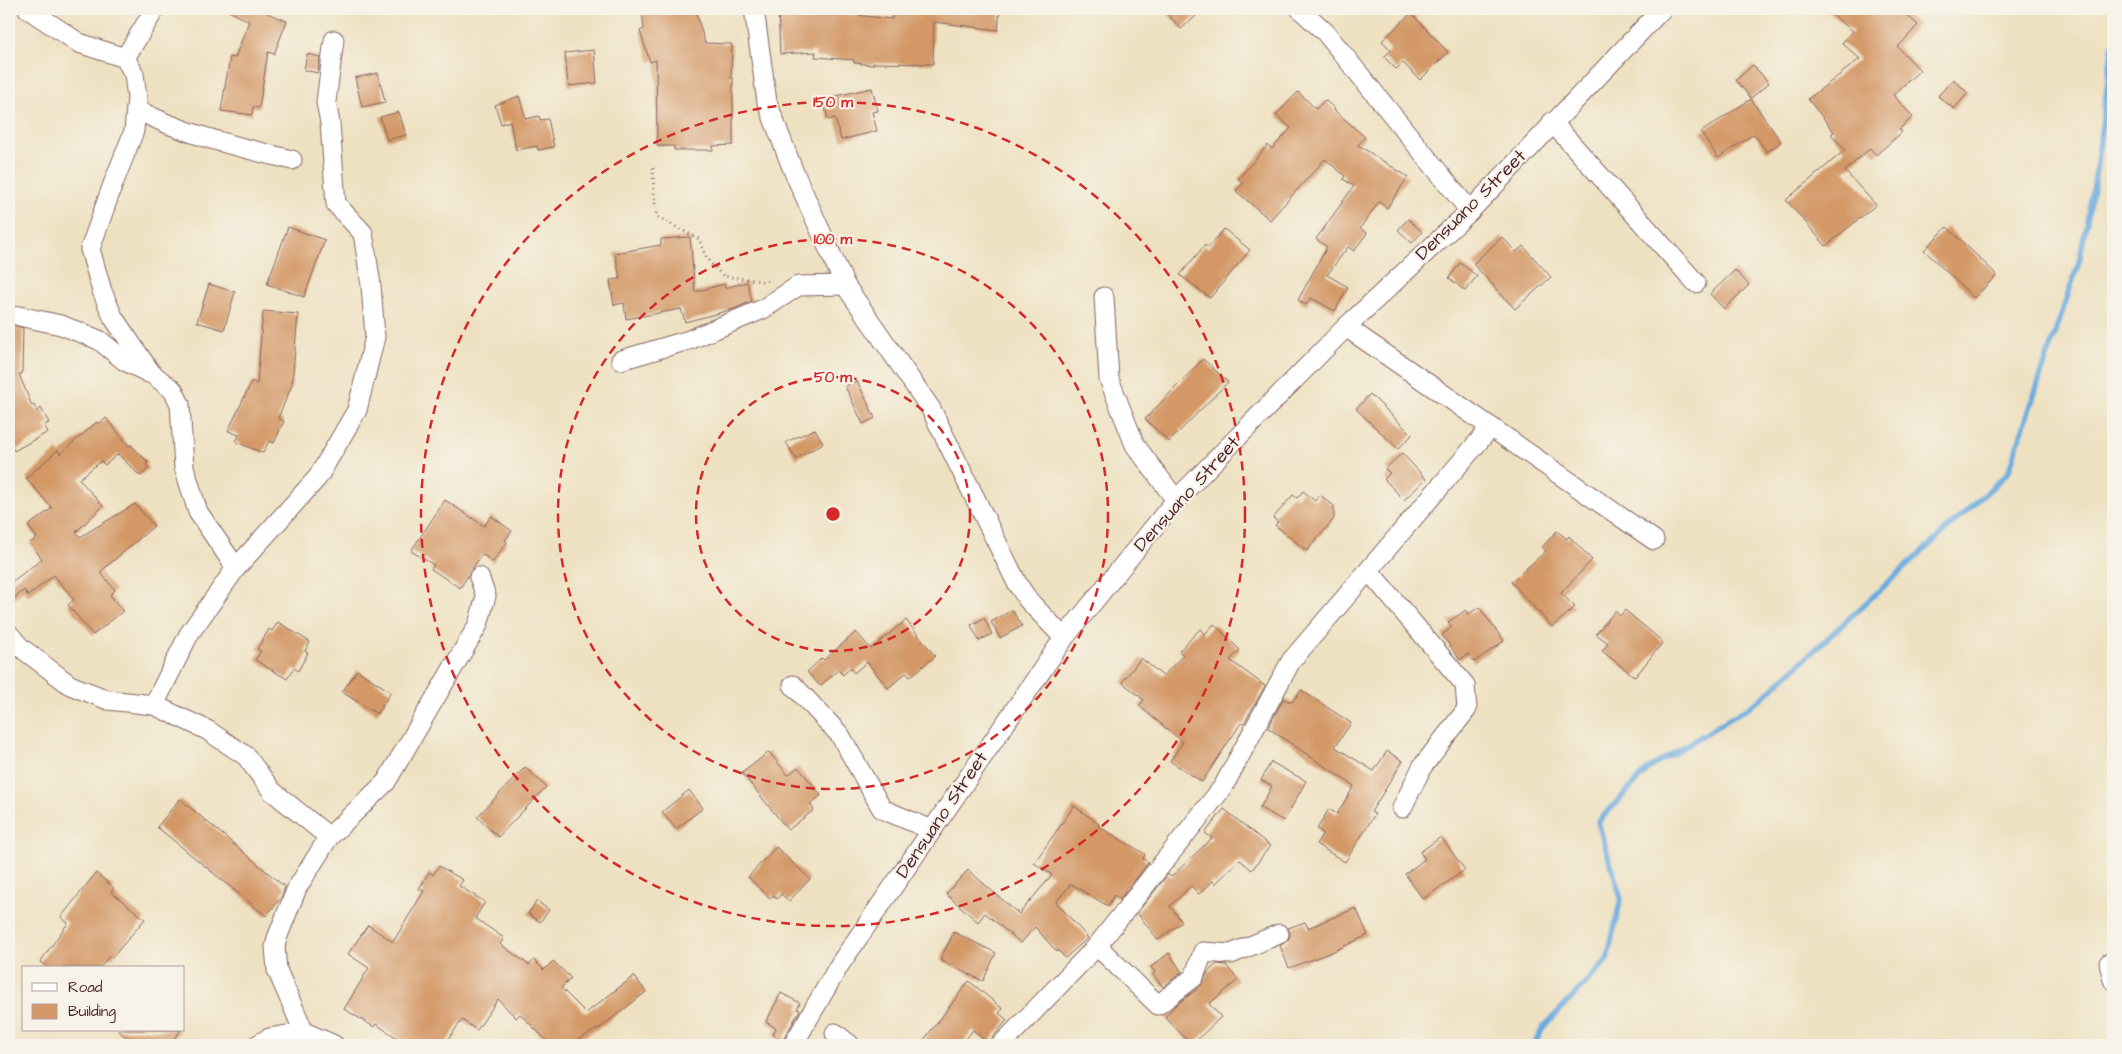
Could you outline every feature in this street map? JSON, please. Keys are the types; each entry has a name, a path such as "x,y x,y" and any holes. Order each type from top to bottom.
{"street":[{"path":"28,9 80,43 125,58 134,74 136,109 134,131 90,249 102,291 113,317 151,374"},
{"path":"125,58 155,9"},
{"path":"754,9 767,102 793,170 845,285 931,409 1017,583 1028,600 1064,638"},
{"path":"1300,9 1325,32 1470,211"},
{"name":"Densuano Street","path":"793,1045 840,964 1064,638 1176,500 1346,327 1470,211 1552,122 1662,9"},
{"path":"154,705 189,634 236,568 318,477 357,410 375,337 364,233 336,204 330,123 326,102 334,40"},
{"path":"136,109 158,121 219,141 292,160"},
{"path":"1552,122 1696,283"},
{"path":"621,360 689,340 763,309 798,286 845,285"},
{"path":"1104,297 1109,379 1135,445 1176,500"},
{"path":"19,316 61,324 99,340 125,361 151,374 173,390 180,404 184,467 198,512 236,568"},
{"path":"1346,327 1654,540"},
{"path":"1001,1045 1097,946 1223,787 1291,661 1491,427"},
{"path":"1369,571 1465,684 1466,709 1422,767 1402,808"},
{"path":"304,1032 277,970 275,947 298,888 329,837 386,782 478,625 486,596 479,577"},
{"path":"9,634 20,647 70,684 108,700 154,705 207,730 246,756 272,791 329,837"},
{"path":"793,684 840,735 882,808 932,830"},
{"path":"1097,946 1158,1005 1194,976 1202,952 1232,954 1279,934"},
{"path":"257,1045 269,1038 304,1032 334,1045"},
{"path":"835,1033 850,1045"}],"path":[{"path":"653,168 657,217 699,240 707,259 723,276 798,286"}],"building":[{"path":"224,9 257,9 287,21 274,54 268,52 259,108 253,107 252,115 221,111 230,57 235,58 249,21"},
{"path":"642,9 695,9 705,43 732,44 733,145 713,146 713,150 674,150 674,146 657,146 656,60 650,62 640,31 644,29"},
{"path":"803,9 892,19 892,9 1000,9 998,30 934,22 933,64 873,63 873,65 854,63 854,60 815,57 816,52 780,54 778,10"},
{"path":"1163,9 1204,9 1181,29"},
{"path":"1825,9 1900,9 1918,25 1898,47 1920,70 1893,95 1913,117 1899,129 1902,132 1876,155 1870,148 1845,171 1876,205 1826,246 1786,200 1845,150 1831,134 1834,132 1808,99 1860,59 1842,43 1853,31"},
{"path":"1411,13 1448,52 1420,80 1403,63 1396,69 1384,57 1391,50 1382,41"},
{"path":"594,50 597,83 568,86 565,53"},
{"path":"307,54 320,57 318,73 304,70"},
{"path":"1753,65 1769,83 1751,98 1736,80"},
{"path":"378,73 385,102 362,107 355,78"},
{"path":"1953,79 1968,93 1954,109 1938,96"},
{"path":"872,88 878,111 872,112 877,131 841,140 835,118 828,120 823,99"},
{"path":"1298,92 1316,109 1325,100 1365,137 1358,145 1408,177 1387,208 1379,202 1360,228 1367,233 1354,251 1348,247 1327,275 1348,287 1335,311 1311,298 1306,305 1298,300 1327,247 1316,239 1354,186 1343,179 1345,176 1325,159 1270,220 1236,191 1243,183 1238,179 1268,145 1272,149 1291,128 1276,115"},
{"path":"519,96 526,119 539,116 540,120 548,119 554,147 538,150 537,146 516,150 510,121 501,124 495,105"},
{"path":"1751,99 1781,142 1767,152 1754,134 1718,158 1701,132"},
{"path":"399,112 406,135 387,140 380,117"},
{"path":"1408,219 1422,232 1412,243 1398,230"},
{"path":"288,227 325,240 304,297 267,284"},
{"path":"1947,227 1997,275 1974,298 1924,250"},
{"path":"1224,229 1250,250 1210,298 1180,275 1205,245 1208,248"},
{"path":"690,237 695,292 724,284 725,288 747,282 752,301 734,309 685,322 681,309 626,319 624,303 614,305 610,280 620,279 615,253 661,245 661,239"},
{"path":"1502,237 1516,252 1523,246 1551,277 1515,309 1473,264"},
{"path":"1460,263 1477,276 1465,291 1449,278"},
{"path":"1735,270 1749,285 1724,309 1710,294"},
{"path":"209,284 235,292 224,330 197,322"},
{"path":"263,311 298,314 292,385 278,418 284,421 274,443 269,441 263,453 236,442 239,435 228,431 252,381 257,384"},
{"path":"9,323 23,328 22,374 19,374 32,406 34,405 37,411 41,408 49,423 44,425 48,432 14,451 9,441"},
{"path":"1203,359 1228,382 1169,442 1145,419"},
{"path":"857,381 875,418 863,424 845,386"},
{"path":"1370,394 1412,435 1398,449 1356,409"},
{"path":"106,418 129,446 131,445 148,462 146,465 149,468 140,476 118,454 105,465 101,461 79,479 103,506 76,532 80,537 135,504 154,526 100,572 115,590 110,595 123,611 93,635 68,605 74,600 54,575 28,596 24,590 9,603 9,584 42,559 30,543 37,538 28,526 52,508 26,478 58,450 60,454 97,422 99,424"},
{"path":"815,429 823,443 796,459 786,442"},
{"path":"1402,453 1426,479 1404,500 1384,479 1390,473 1385,469"},
{"path":"1303,491 1315,501 1320,495 1334,506 1334,519 1307,551 1275,525 1278,522 1273,518 1293,495 1297,498"},
{"path":"445,500 484,526 491,516 512,531 493,562 482,554 460,588 431,569 434,565 411,551"},
{"path":"1557,531 1567,539 1569,536 1592,560 1561,593 1575,607 1552,627 1511,582 1546,551 1542,547"},
{"path":"1479,607 1504,641 1474,662 1468,654 1460,660 1442,635 1452,627 1448,622 1466,610 1469,614"},
{"path":"1012,610 1022,626 1000,638 991,622"},
{"path":"1625,610 1663,642 1635,677 1602,651 1608,643 1596,634 1615,611 1620,616"},
{"path":"984,618 992,634 979,641 971,625"},
{"path":"906,620 935,656 910,677 906,673 888,688 867,662 854,673 850,668 843,675 838,670 820,686 807,672 856,632 871,649"},
{"path":"278,622 310,642 305,651 308,653 298,671 294,668 287,679 255,660 261,651 257,649 269,629 272,631"},
{"path":"1214,624 1240,650 1230,660 1265,686 1243,725 1241,723 1202,782 1170,761 1183,742 1139,706 1144,700 1122,682 1141,658 1163,676 1183,655 1179,651 1200,629 1205,634"},
{"path":"357,670 391,692 377,714 342,692"},
{"path":"1301,690 1351,723 1335,747 1374,771 1387,751 1403,761 1371,812 1375,814 1345,862 1316,844 1323,833 1317,829 1329,809 1337,814 1354,786 1268,728 1283,699 1292,702"},
{"path":"769,752 788,775 798,767 821,795 810,804 814,810 788,830 742,773"},
{"path":"1271,762 1306,781 1284,821 1260,808 1272,786 1261,780"},
{"path":"525,767 546,787 498,837 477,817"},
{"path":"689,790 703,808 676,829 662,812"},
{"path":"180,799 285,887 281,898 266,916 157,827"},
{"path":"1074,806 1099,824 1098,826 1145,854 1143,859 1149,862 1120,899 1114,895 1108,906 1071,884 1056,902 1088,938 1065,958 1058,950 1057,952 1035,927 1021,943 985,913 978,922 946,894 968,870 1019,914 1052,875 1034,863"},
{"path":"1224,809 1270,846 1252,870 1240,860 1215,884 1213,881 1199,894 1191,886 1170,906 1182,922 1158,940 1137,913 1168,874 1171,877 1212,838 1205,833"},
{"path":"1441,837 1465,870 1423,899 1405,874 1425,859 1420,852"},
{"path":"776,847 810,879 789,901 781,894 777,899 773,895 770,898 748,877"},
{"path":"439,866 463,880 459,886 485,902 475,918 504,938 500,944 529,965 534,960 544,970 553,961 571,978 561,988 586,1013 634,976 646,992 601,1027 568,1045 551,1045 520,1014 516,1018 498,999 477,1030 462,1020 444,1045 408,1045 376,1024 374,1027 344,1009 369,968 348,954 368,925 393,942 424,891 419,889 429,872 433,875"},
{"path":"96,873 114,888 111,892 145,919 112,958 109,956 102,966 45,966 40,962 68,923 61,917"},
{"path":"537,901 549,910 540,922 528,914"},
{"path":"1356,908 1368,935 1332,952 1289,968 1280,946 1288,940 1290,935 1288,928 1305,922 1308,928"},
{"path":"954,932 996,953 983,981 940,960"},
{"path":"1169,953 1182,972 1163,987 1153,974 1155,972 1151,967"},
{"path":"1217,964 1226,965 1238,980 1209,1004 1221,1017 1192,1045 1165,1017 1176,1005 1201,986 1208,972"},
{"path":"969,981 1003,1009 999,1013 1007,1020 988,1043 973,1030 961,1045 920,1045"},
{"path":"781,993 800,1003 797,1009 800,1010 783,1040 773,1035 776,1028 766,1022"},
{"path":"120,1032 179,1032 169,1045 136,1045"}],"waterway":[{"path":"1534,1045 1543,1028 1607,960 1621,898 1598,822 1648,769 1760,700 2008,473 2079,262 2094,184 2113,44"}]}
